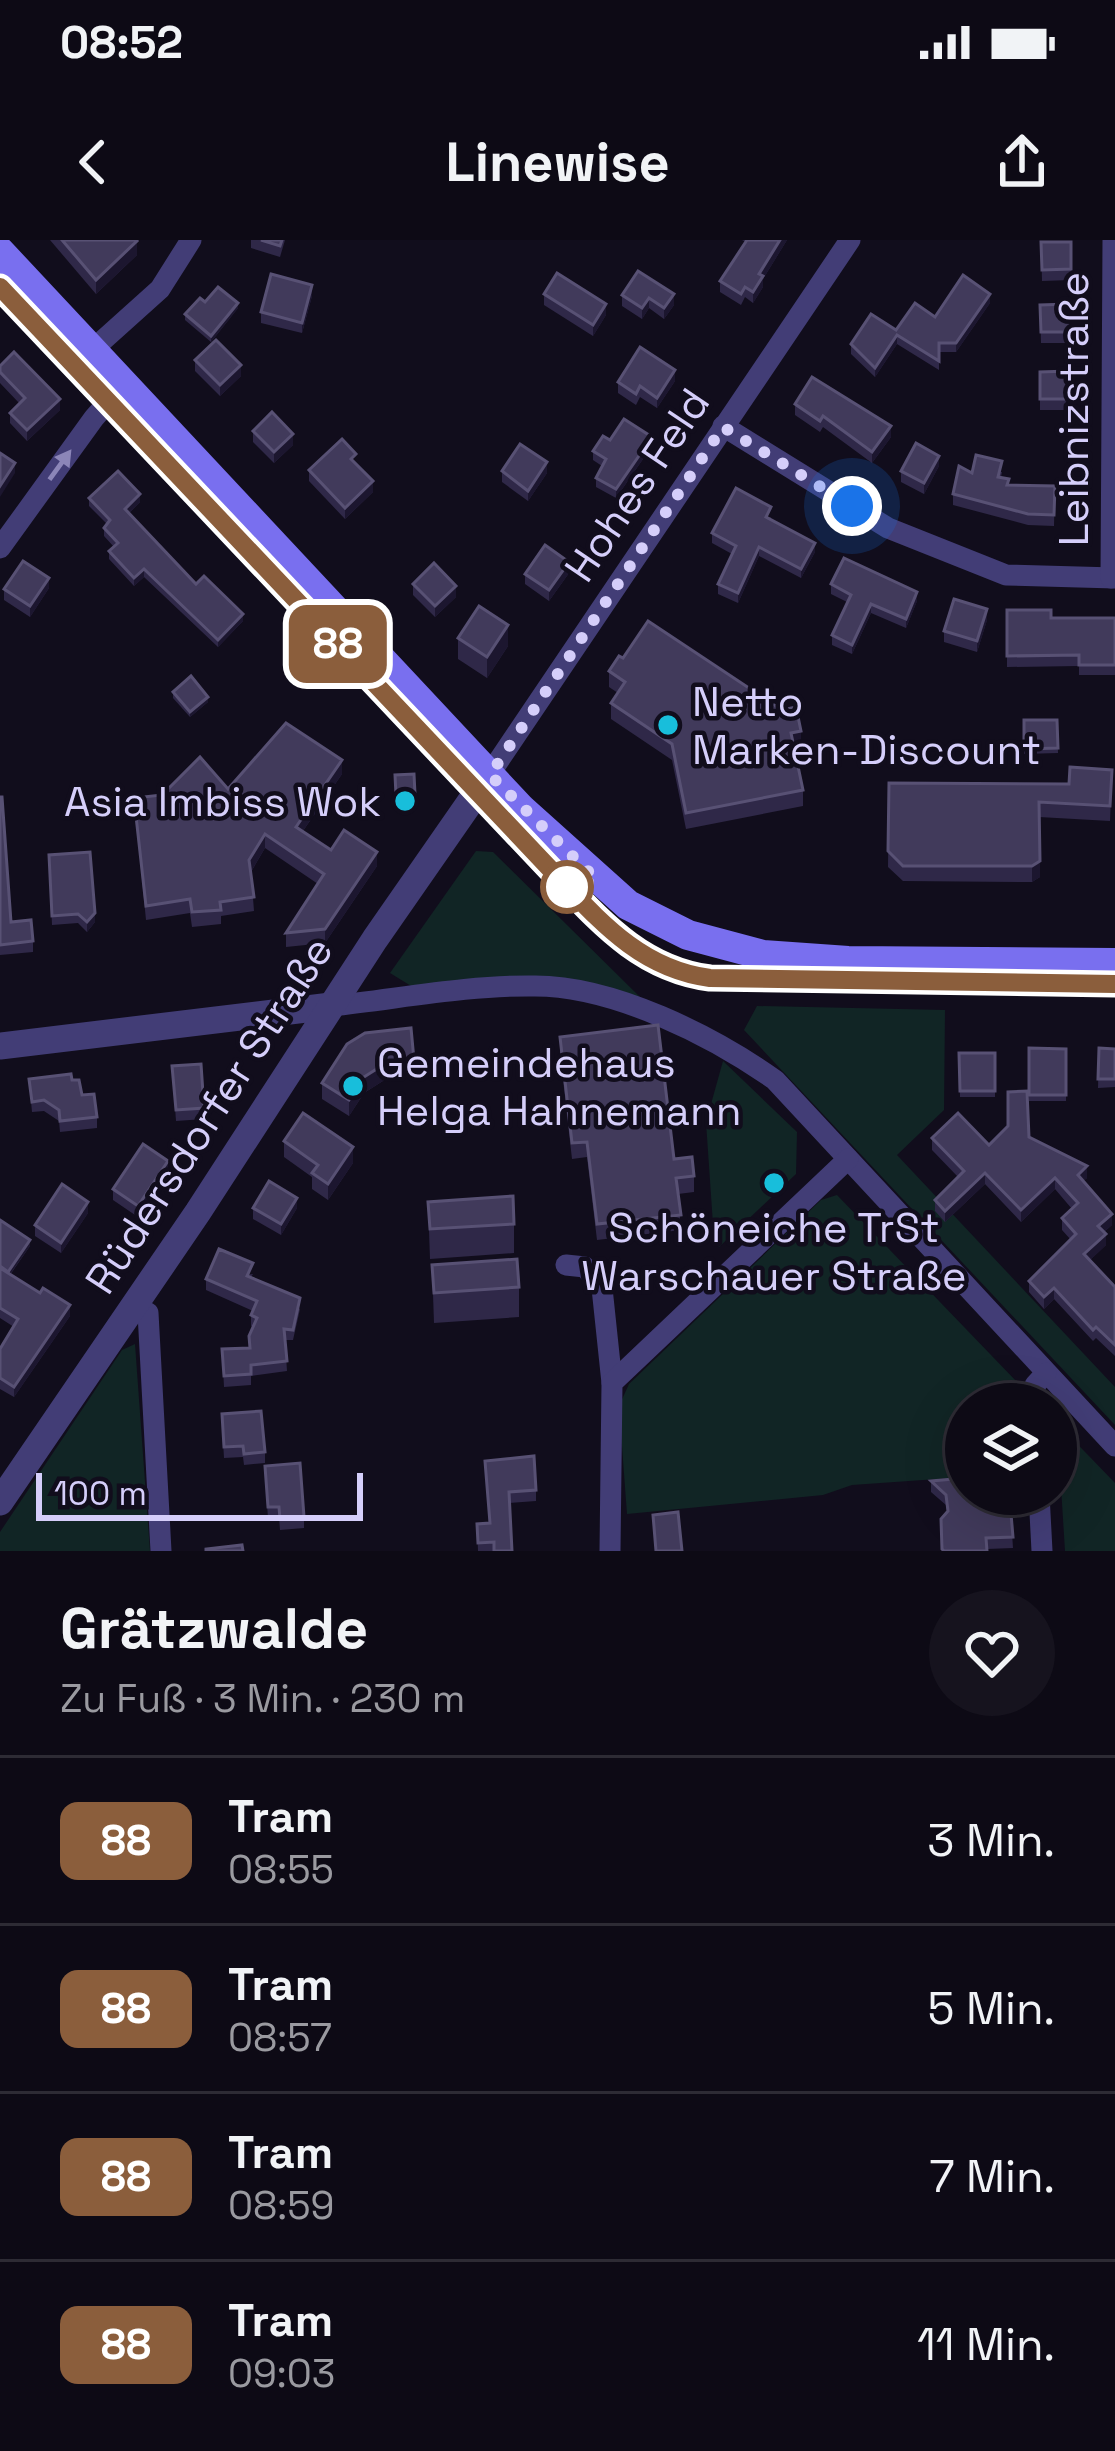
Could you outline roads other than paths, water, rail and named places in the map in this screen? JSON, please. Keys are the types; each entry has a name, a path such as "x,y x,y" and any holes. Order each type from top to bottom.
{"main road":[{"path":"0,252 490,775 597,880 628,904 670,928 738,950 789,958 1115,963"}],"street":[{"path":"92,351 160,289 191,240"},
{"name":"Hohes Feld","path":"490,775 850,240"},
{"name":"Leibnizstraße","path":"1113,240 1113,578"},
{"path":"0,548 123,385"},
{"path":"723,427 888,528 1006,575 1113,578"},
{"name":"Rüdersdorfer Straße","path":"0,1502 490,775"},
{"path":"0,1046 541,986 623,1004 683,1025 728,1046 775,1080 1115,1446"},
{"path":"612,1383 848,1159"},
{"path":"566,1265 585,1268 602,1288 612,1383 610,1551"},
{"path":"135,1305 148,1313 161,1551"},
{"path":"1037,1383 1046,1373"},
{"path":"1040,1515 1042,1551"}],"tram line":[{"path":"0,287 628,947 667,967 710,978 1115,984"},
{"name":"88","path":"0,287 628,947 667,968 729,980 1115,984"}],"place":[{"name":"Netto Marken-Discount","path":"668,725"},
{"name":"Asia Imbiss Wok","path":"405,801"},
{"name":"Gemeindehaus Helga Hahnemann","path":"353,1086"},
{"name":"Schöneiche TrSt Warschauer Straße","path":"774,1183"}]}
